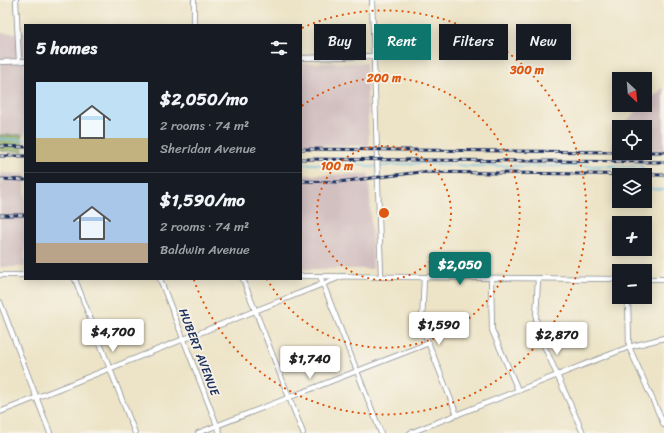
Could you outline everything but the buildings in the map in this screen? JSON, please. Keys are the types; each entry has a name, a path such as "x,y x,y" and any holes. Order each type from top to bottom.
{"street":[{"path":"16,0 19,61"},
{"path":"194,0 194,24"},
{"path":"302,58 374,56 372,0"},
{"path":"374,60 381,277"},
{"path":"0,62 24,62"},
{"path":"0,275 24,275"},
{"path":"302,276 612,279"},
{"path":"320,276 381,433"},
{"path":"0,412 256,312 343,276"},
{"path":"424,277 422,327 457,414"},
{"path":"491,278 492,330 518,390"},
{"path":"538,278 536,326 582,433"},
{"path":"652,279 664,279"},
{"path":"75,280 135,433"},
{"name":"HUBERT AVENUE","path":"160,280 220,433"},
{"path":"243,280 303,433"},
{"path":"0,302 50,433"},
{"path":"628,304 629,347 664,424"},
{"path":"410,433 629,347 664,338"},
{"path":"198,433 429,343"}],"shaded area":[{"path":"0,33 24,33 24,135 0,135"},
{"path":"302,63 366,63 369,146 302,145"},
{"path":"664,87 664,150 652,150 652,120 628,120 636,112 652,112 652,98"},
{"path":"0,173 24,174 24,267 0,267"},
{"path":"369,174 373,269 302,269 302,175"}],"green space":[{"path":"0,135 22,135 23,152 0,151"}],"waterway":[{"path":"0,139 24,140"},
{"path":"302,164 362,164 370,167 422,163 470,166 642,166 650,189 664,190"}],"railway":[{"path":"0,146 24,147"},
{"path":"302,149 612,152"},
{"path":"652,152 664,152"},
{"path":"0,156 24,156"},
{"path":"302,159 664,162"},
{"path":"302,181 338,182 421,172 664,175"},
{"path":"0,179 24,180"},
{"path":"0,215 24,215"}]}
